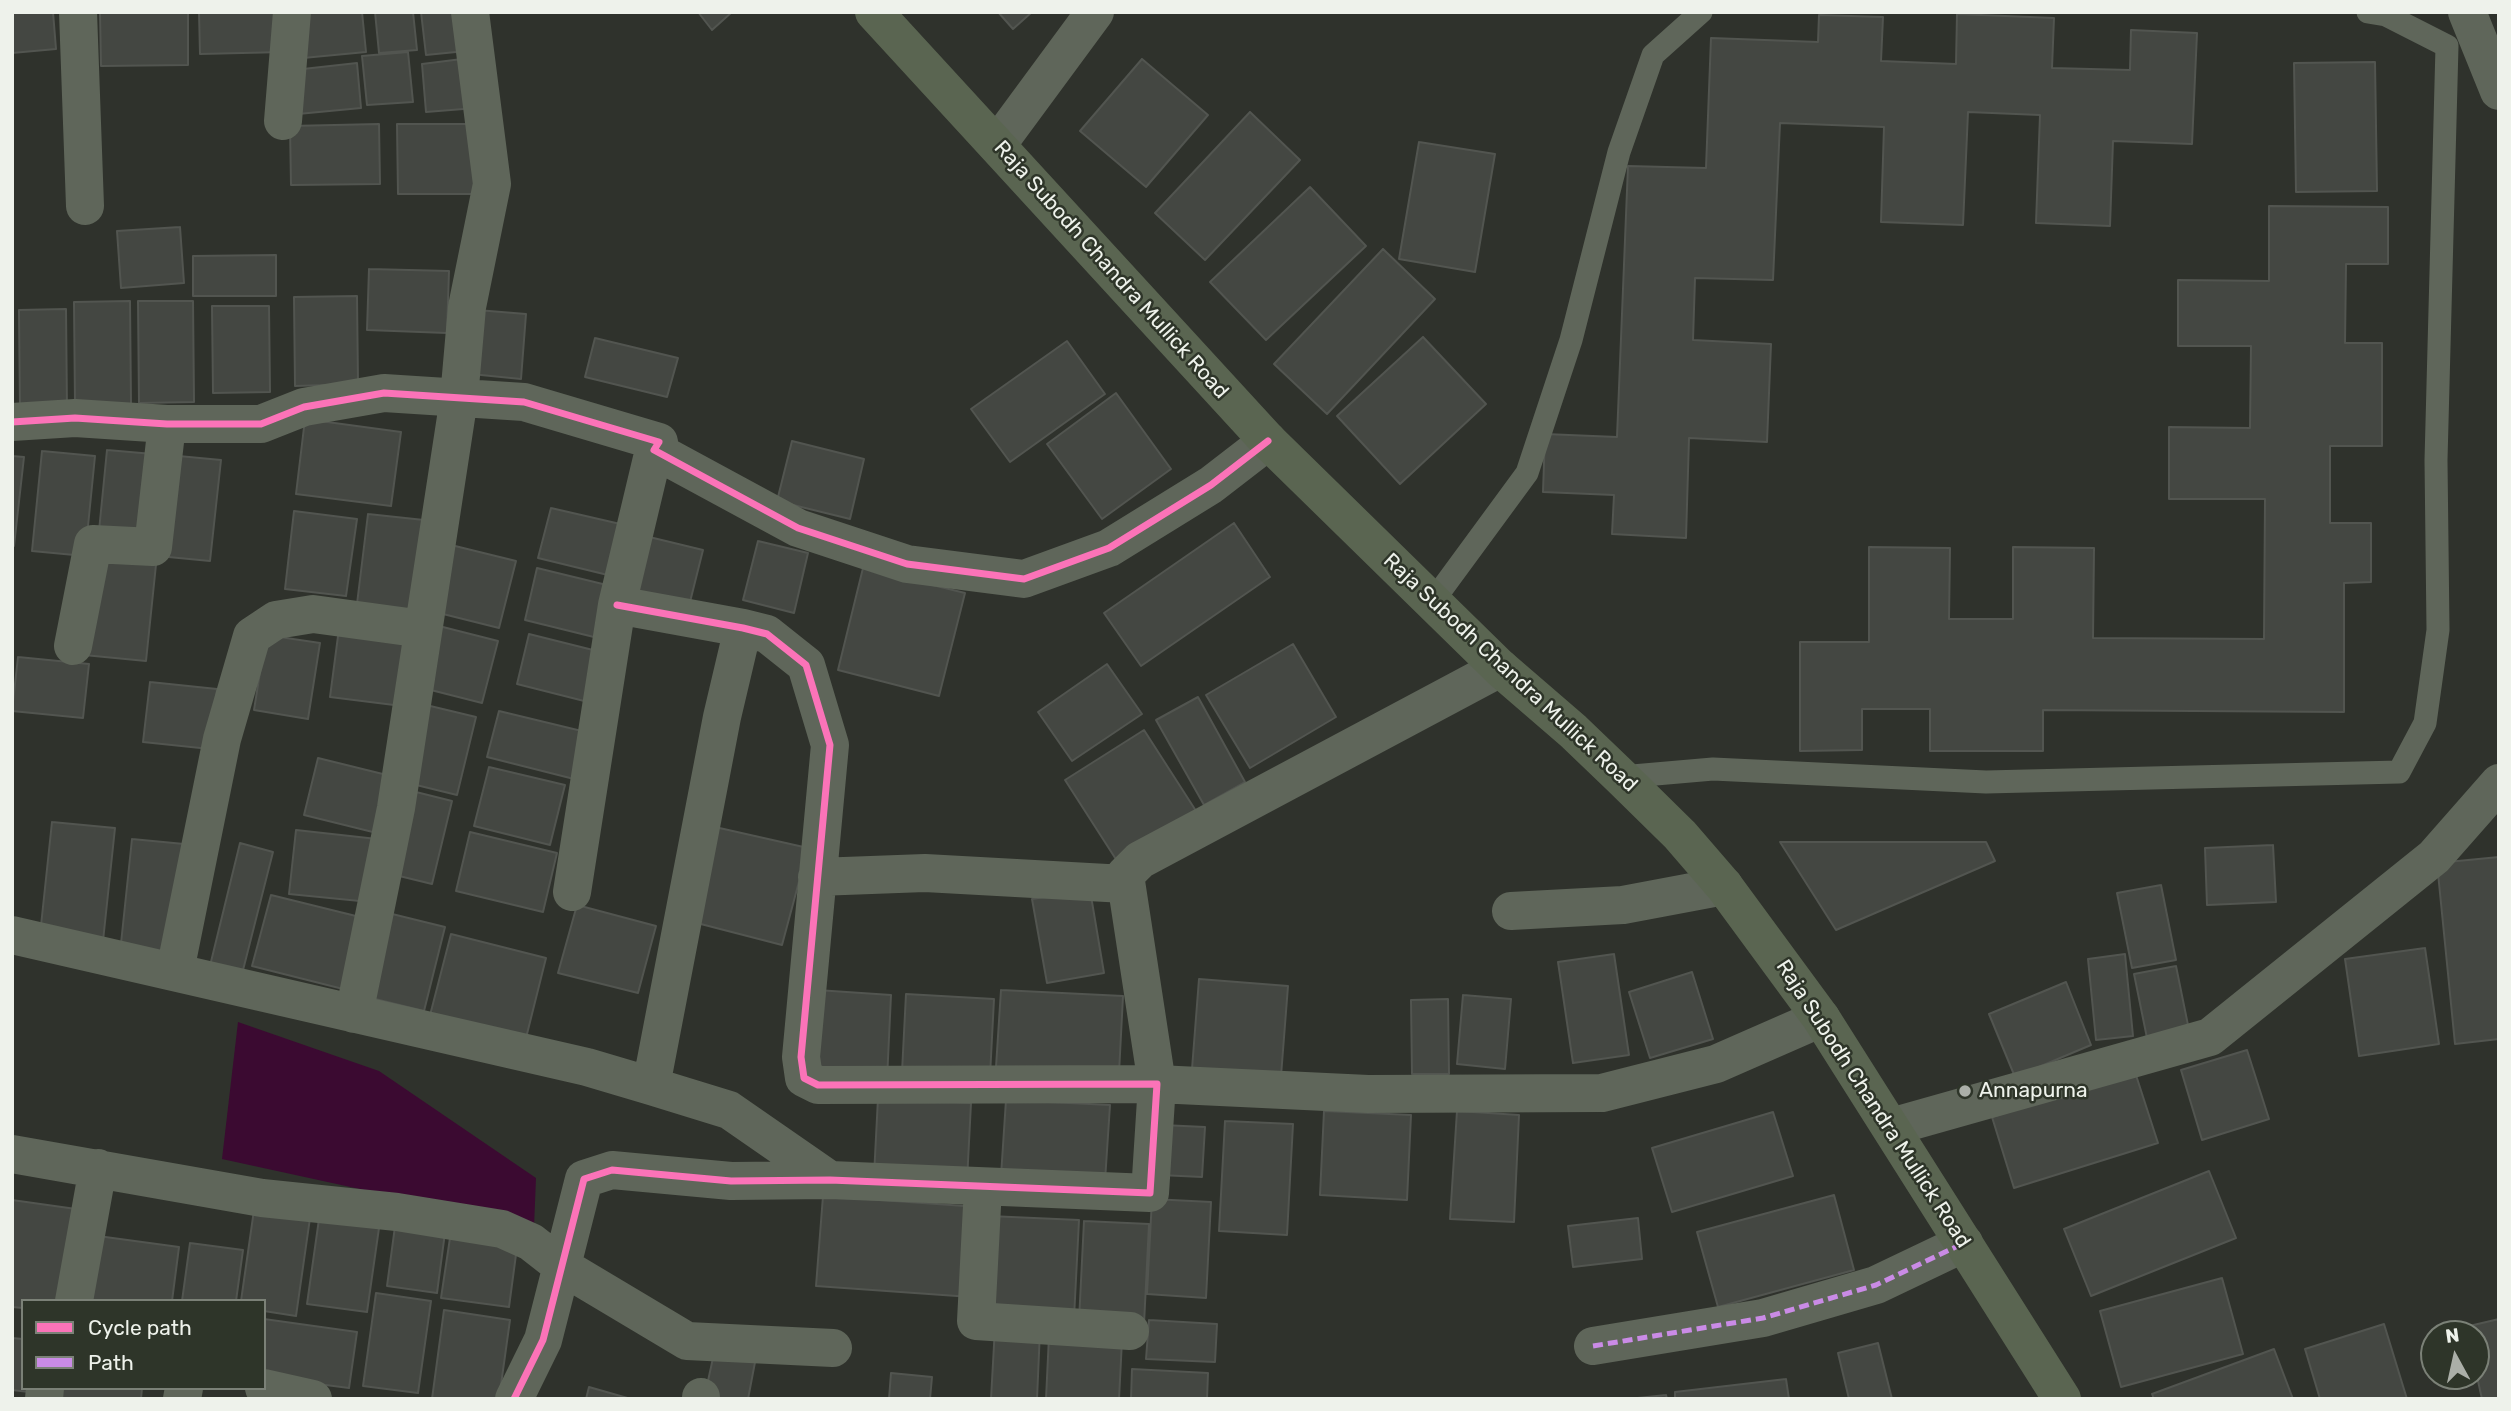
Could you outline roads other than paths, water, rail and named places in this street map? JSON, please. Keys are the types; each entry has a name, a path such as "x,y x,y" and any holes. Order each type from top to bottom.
{"main road":[{"name":"Raja Subodh Chandra Mullick Road","path":"874,12 1268,441 1500,668 1621,777 1680,835 1724,886 1821,1018 2062,1399"}],"street":[{"path":"78,12 85,206"},
{"path":"283,121 292,12"},
{"path":"354,1014 396,808 459,398 467,307 492,184 470,12"},
{"path":"997,145 1095,12"},
{"path":"2467,12 2499,92"},
{"path":"12,422 75,418 167,424 261,424 304,407 384,393 524,402 659,442 654,450 617,605 572,892"},
{"path":"74,646 93,544 153,547 167,424"},
{"path":"654,450 798,528 906,564 1024,579 1109,548 1211,485 1268,441"},
{"path":"617,605 767,634 806,665 830,745 824,837 817,877 801,1058 804,1078 818,1085 1157,1084 1368,1094 1602,1093 1716,1064 1821,1018"},
{"path":"175,971 222,739 251,636 276,620 313,614 423,629"},
{"path":"651,1086 722,717 743,628"},
{"path":"514,1399 543,1340 584,1179 602,1172 611,1170 731,1181 830,1180 1150,1193 1157,1084 1125,875 1140,860 1500,668"},
{"path":"1891,1126 2210,1037 2434,857 2499,783"},
{"path":"817,877 925,873 1125,884"},
{"path":"1511,911 1623,905 1724,886"},
{"path":"12,935 587,1067 651,1086 729,1110 830,1180"},
{"path":"12,1154 262,1198 397,1212 502,1229 531,1242 563,1267 687,1341 833,1348"},
{"path":"74,1299 98,1168"},
{"path":"983,1187 976,1321 1130,1331"},
{"path":"1593,1346 1763,1318 1876,1285 1964,1243"},
{"path":"266,1388 313,1399"}],"lane":[{"path":"1433,601 1527,473 1571,340 1619,152 1653,55 1701,12"},
{"path":"1621,777 1713,769 1986,782 2399,772 2425,723 2438,630 2436,460 2447,46 2386,15 2368,12"}],"place":[{"name":"Annapurna","path":"1965,1091"}]}
